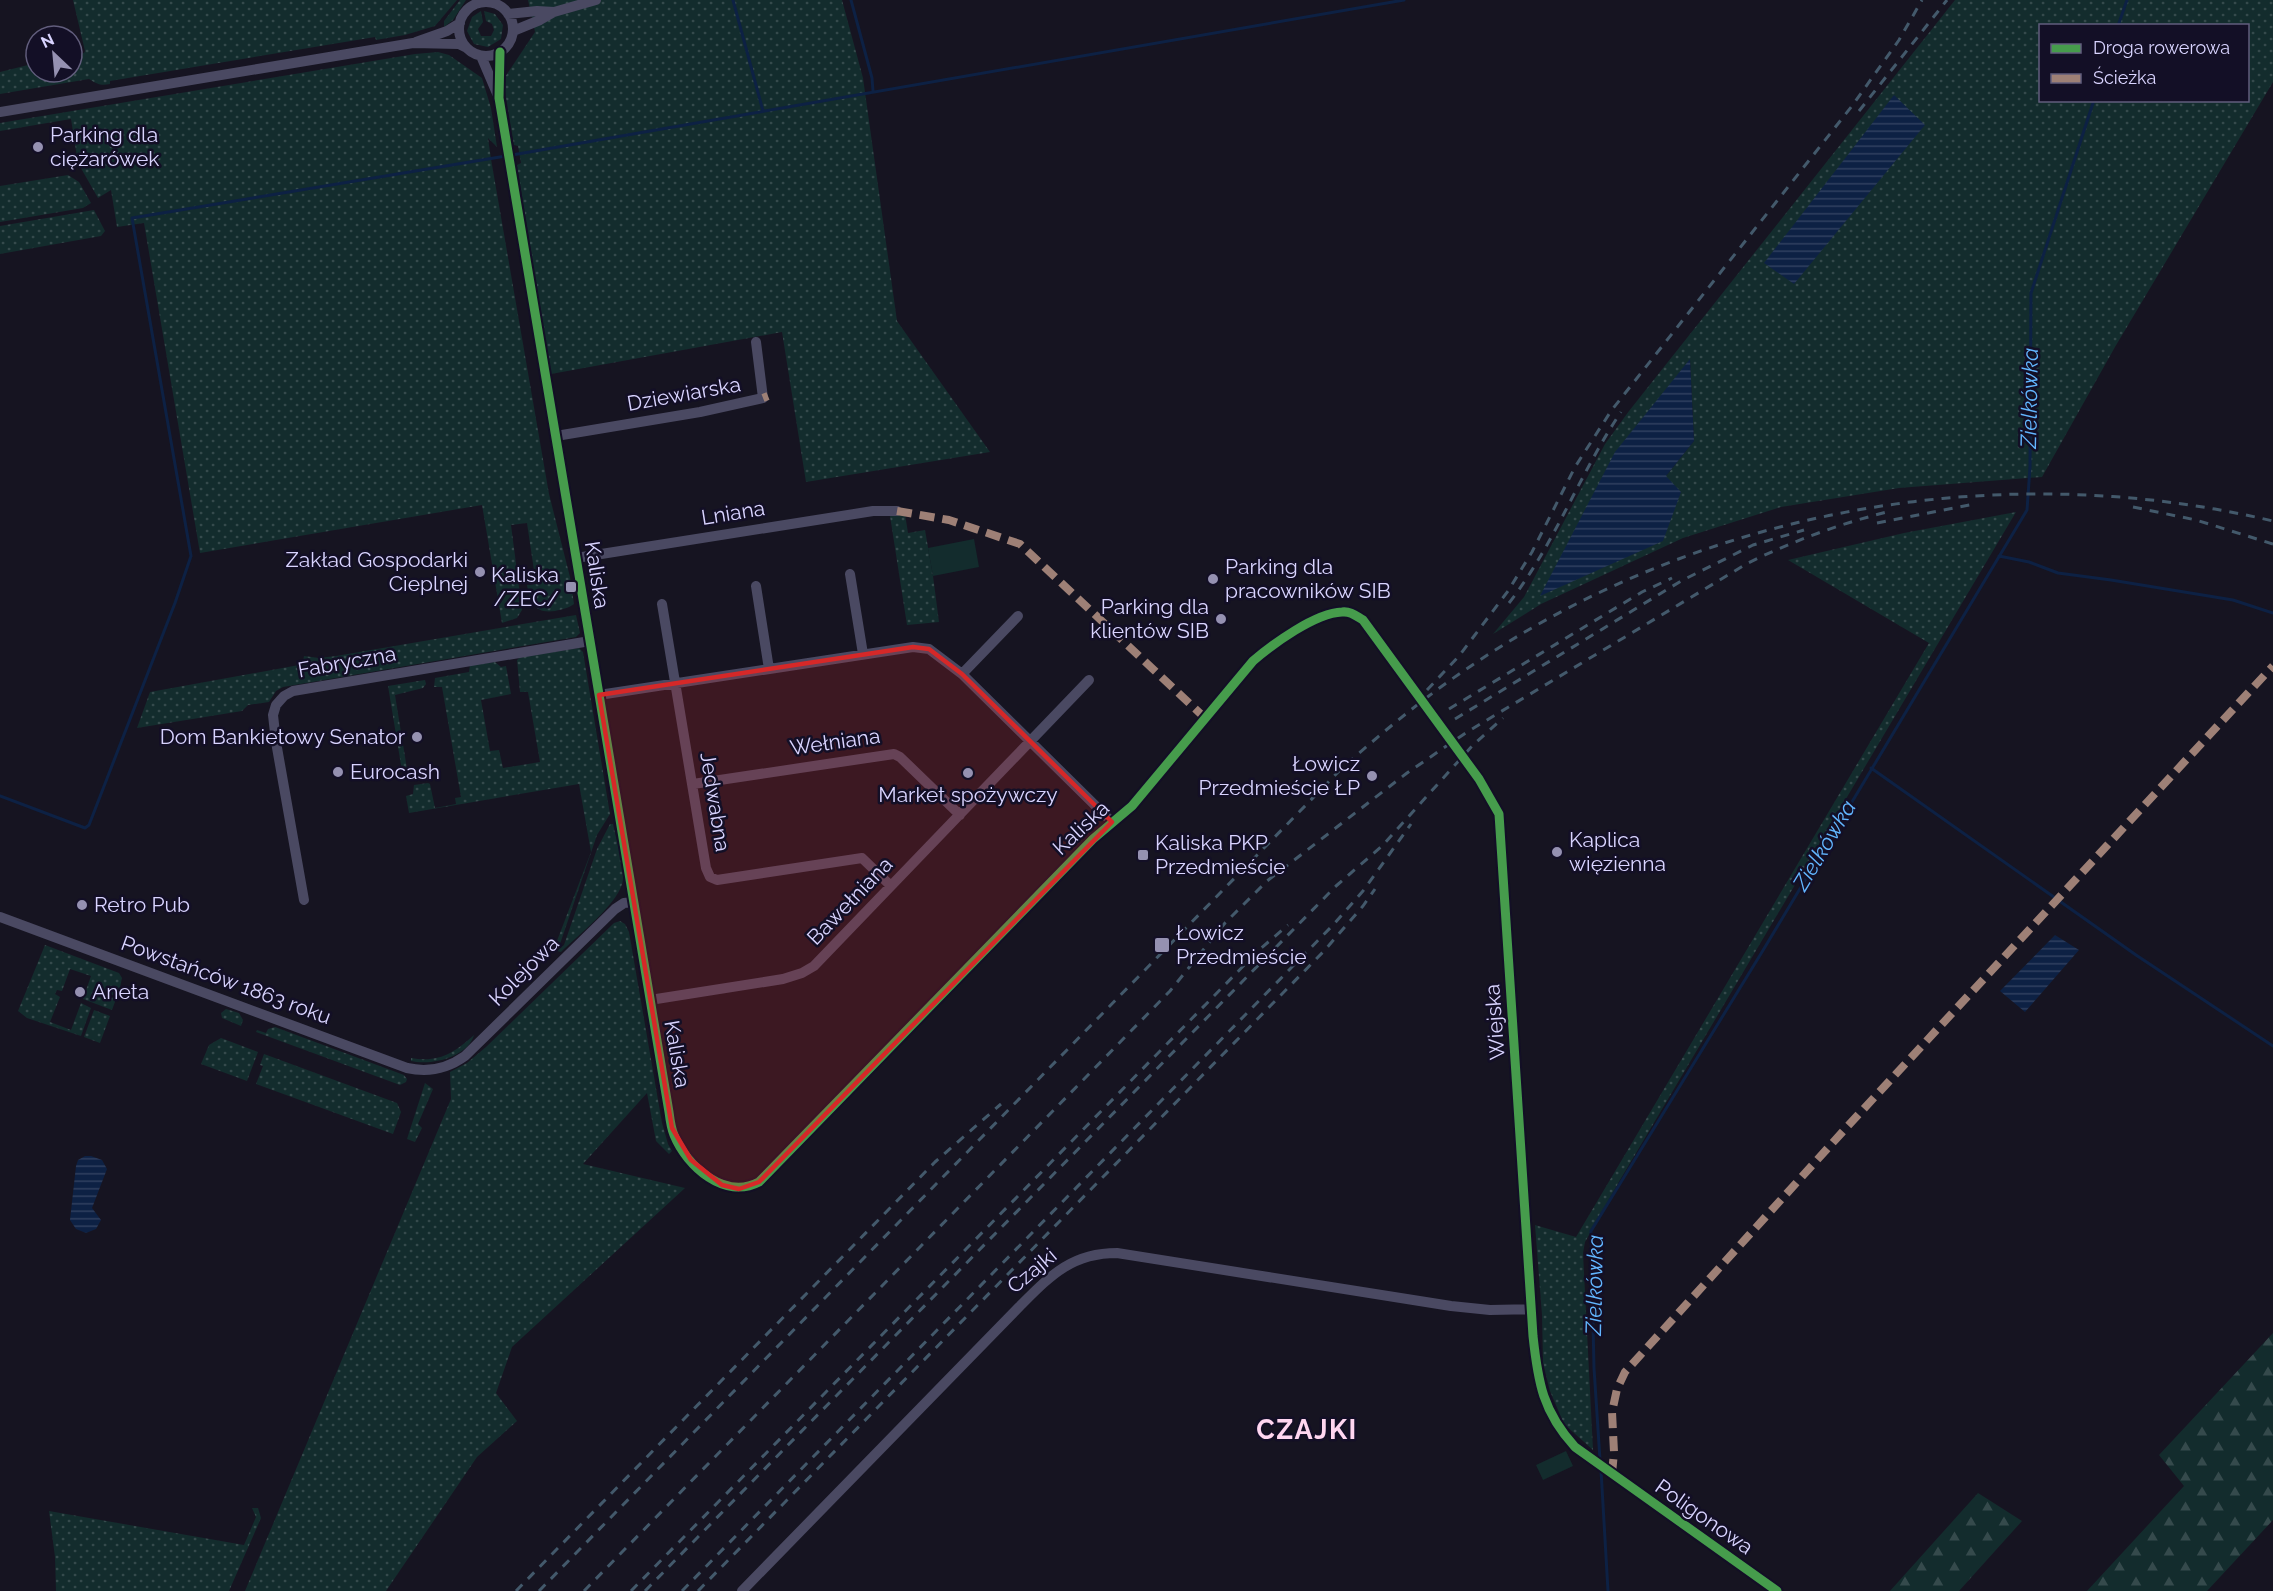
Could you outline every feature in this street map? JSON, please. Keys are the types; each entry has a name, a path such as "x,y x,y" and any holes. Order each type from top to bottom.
{"street":[{"path":"513,31 554,12 596,0"},
{"path":"413,43 459,44 481,56 493,56 510,41 513,31 508,14 500,6 489,1 470,4 460,23 460,38 465,47"},
{"path":"508,14 554,12"},
{"path":"0,112 413,43 447,31 460,23"},
{"name":"Kaliska","path":"500,52 499,98 672,1128 678,1142 697,1167 722,1185 739,1189 752,1186 767,1173 1093,839 1138,799 1253,661 1287,634 1333,613 1350,612"},
{"name":"Kaliska","path":"481,56 499,98"},
{"name":"Dziewiarska","path":"556,436 700,412 764,398 756,342"},
{"name":"Lniana","path":"576,558 873,511 897,511"},
{"path":"850,574 863,654"},
{"path":"756,586 769,669"},
{"name":"Jedwabna","path":"662,604 706,868 710,877 717,880 862,858 891,886"},
{"name":"Wiejska","path":"1350,612 1363,620 1420,696 1479,779 1498,814 1538,1373 1550,1414 1562,1433 1591,1459"},
{"path":"962,674 1018,616"},
{"name":"Fabryczna","path":"304,900 273,715 276,705 284,696 305,688 590,641"},
{"path":"599,696 863,654 924,647 940,656 962,674 1112,822"},
{"name":"Bawełniana","path":"650,1000 783,979 802,974 814,966 1089,681"},
{"name":"Wełniana","path":"693,784 894,754 900,757 960,815"},
{"name":"Kolejowa","path":"441,1069 465,1056 615,909 624,903 633,902"},
{"name":"Powstańców 1863 roku","path":"0,917 407,1068 428,1071 441,1069"},
{"name":"Czajki","path":"742,1591 1027,1299 1051,1276 1077,1259 1090,1255 1117,1253 1451,1306 1490,1310 1532,1309"},
{"name":"Poligonowa","path":"1591,1459 1777,1591"}],"highlighted area":[{"path":"913,647 929,649 962,674 1112,822 759,1182 739,1189 722,1185 691,1160 672,1128 599,695"}],"green space":[{"path":"73,0 457,0 435,26 405,35 376,40 375,37 110,81 107,85 89,79 84,80 84,24 79,24"},
{"path":"460,0 466,0 453,20 444,27 444,21"},
{"path":"528,0 842,0 863,78 897,321 990,452 806,482 782,332 551,374 517,165 521,163 518,146 514,145 503,80 535,32"},
{"path":"1955,0 2273,0 2273,82 2115,347 2042,477 1899,488 1781,507 1683,538 1541,604 1493,634 1524,597 1605,444","holes":["1690,359 1694,441 1666,476"]},
{"path":"481,11 483,22 478,29 481,36 491,36 494,30 492,24 486,21 484,11 495,14 503,25 501,39 488,47 474,44 467,31 472,17"},
{"path":"438,52 449,55 482,78 491,108 497,147 488,138 491,159 549,494 570,577 574,604 555,611 543,611 535,606 527,585 536,584 527,523 511,525 522,610 517,618 502,623 482,505 200,553 144,223 117,227 111,190 98,198 78,163 71,119 0,131 0,123"},
{"path":"24,66 24,84 59,84 0,94 0,72"},
{"path":"68,175 79,182 91,203 83,208 0,222 0,186"},
{"path":"94,210 105,231 101,236 0,254 0,226"},
{"path":"2016,512 1585,1242 1583,1253 1593,1450 1564,1424 1550,1391 1543,1363 1535,1225 1576,1237 1929,643 1788,560 1904,533"},
{"path":"905,514 908,533 925,530 939,622 907,625 890,516"},
{"path":"974,539 979,567 933,576 928,548"},
{"path":"576,615 580,633 576,637 283,687 276,691 269,702 248,705 242,711 137,728 150,692 299,665 303,662 304,656 319,658 336,656"},
{"path":"579,648 583,652 610,814 597,835 560,944 549,954 555,946 591,852 579,784 409,813 406,796 413,794 414,785 428,783 435,808 456,804 455,798 461,797 442,687 434,687 435,678 469,672 470,665 495,662 501,667 506,666 511,694 481,700 490,751 499,750 503,768 540,762 528,692 520,692 517,660 520,657"},
{"path":"425,680 426,684 423,688 395,695 407,769 402,771 388,686"},
{"path":"610,824 613,824 622,865 621,888 598,918 561,952 557,951 564,945 597,849"},
{"path":"620,921 625,924 629,932 662,1123 672,1151 669,1154 656,1141 647,1093 583,1164 685,1188 512,1347 496,1393 517,1421 477,1457 386,1591 245,1591 451,1099 450,1072 467,1063 486,1047 614,923"},
{"path":"45,945 119,973 122,978 118,997 103,991 102,993 116,999 112,1010 83,999 91,976 70,969 62,991 57,990 55,994 60,997 50,1022 71,1030 81,1003 91,1008 81,1036 27,1018 18,1011"},
{"path":"226,1009 239,1013 243,1020 241,1026 222,1018 221,1013"},
{"path":"94,1010 110,1016 100,1043 84,1037"},
{"path":"275,1027 404,1075 406,1082 400,1085 256,1032 257,1030 266,1033 268,1029"},
{"path":"474,1035 464,1049 448,1058 428,1062 411,1061 411,1058 430,1059 446,1055"},
{"path":"221,1038 258,1052 247,1081 201,1064 209,1045"},
{"path":"264,1054 397,1103 401,1112 393,1134 256,1084 263,1066 260,1065"},
{"path":"425,1083 433,1089 418,1124 422,1128 415,1142 407,1139"},
{"path":"2273,1333 2273,1520 2207,1591 2087,1591 2184,1486 2159,1455"},
{"path":"1566,1451 1573,1466 1543,1480 1536,1465"},
{"path":"1978,1493 2022,1521 1959,1591 1890,1591"},
{"path":"252,1508 258,1508 261,1518 229,1591 56,1591 55,1557 49,1511 244,1545 256,1517"}],"water":[{"path":"1894,95 1925,125 1794,284 1764,263"},
{"path":"1690,359 1694,441 1666,476 1681,492 1663,541 1540,596 1615,452"},
{"path":"2055,935 2079,950 2025,1012 2000,991"},
{"path":"85,1156 102,1160 107,1169 92,1208 101,1220 96,1229 86,1233 76,1229 70,1220 76,1166 78,1160"}],"waterway":[{"path":"733,0 763,111"},
{"path":"851,0 872,78 873,91"},
{"path":"512,155 1404,0"},
{"name":"Zielkówka","path":"2119,24 2127,0"},
{"name":"Zielkówka","path":"1600,1460 1594,1368 1591,1231 1762,952 2027,510 2030,467 2031,293 2093,102"},
{"path":"0,796 85,828 89,825 191,556 132,218 506,156"},
{"path":"1999,556 2029,562 2058,573 2233,600 2273,613"},
{"path":"1871,768 2136,955 2273,1046"},
{"name":"Zielkówka","path":"1601,1470 1608,1591"}],"railway":[{"path":"1427,690 1459,656 1508,591 1532,552 1575,467 1611,411 1852,106 1899,40 1922,0"},
{"path":"1859,111 1947,0"},
{"path":"1509,603 1540,557 1592,460 1621,412"},
{"path":"539,1591 1343,767 1418,704 1465,670 1556,615 1651,570 1751,535 1854,511 1958,497 2064,494 2169,502 2273,521"},
{"path":"1877,523 1974,504"},
{"path":"2133,507 2196,520 2273,544"},
{"path":"584,1591 1170,991 1225,923 1267,881 1407,773 1467,732 1748,563 1816,534 1887,512"},
{"path":"1455,719 1681,581 1753,545 1804,530"},
{"path":"1449,709 1642,592 1672,578"},
{"path":"645,1591 1336,886 1382,846 1473,745 1503,718"},
{"path":"682,1591 1334,924 1363,891 1411,824"},
{"path":"698,1591 1324,951 1375,889"},
{"path":"631,1591 1259,950 1288,925"},
{"path":"516,1591 935,1162 1001,1104"}],"marked path":[{"path":"763,398 768,396"},
{"path":"897,511 949,520 1020,544 1205,718"},
{"path":"1612,1474 1614,1452 1612,1412 1617,1389 1625,1372 1846,1128 2273,666"}],"cycle path":[{"path":"500,52 499,98 670,1121 674,1135 688,1158 698,1169 721,1183 733,1187 759,1182 1093,839 1132,806 1253,661 1307,623 1331,614 1351,613 1363,620 1479,779 1499,814 1533,1336 1540,1383 1549,1409 1575,1447 1777,1591"}],"place":[{"name":"Parking dla ciężarówek","path":"38,147"},
{"name":"Zakład Gospodarki Cieplnej","path":"480,572"},
{"name":"Parking dla pracowników SIB","path":"1213,579"},
{"name":"Kaliska /ZEC/","path":"571,587"},
{"name":"Parking dla klientów SIB","path":"1221,619"},
{"name":"Dom Bankietowy Senator","path":"417,737"},
{"name":"Eurocash","path":"338,772"},
{"name":"Market spożywczy","path":"968,773"},
{"name":"Łowicz Przedmieście ŁP","path":"1372,776"},
{"name":"Kaplica więzienna","path":"1557,852"},
{"name":"Kaliska PKP Przedmieście","path":"1143,855"},
{"name":"Retro Pub","path":"82,905"},
{"name":"Łowicz Przedmieście","path":"1162,945"},
{"name":"Aneta","path":"80,992"}],"district":[{"name":"CZAJKI","path":"1307,1430"}]}
